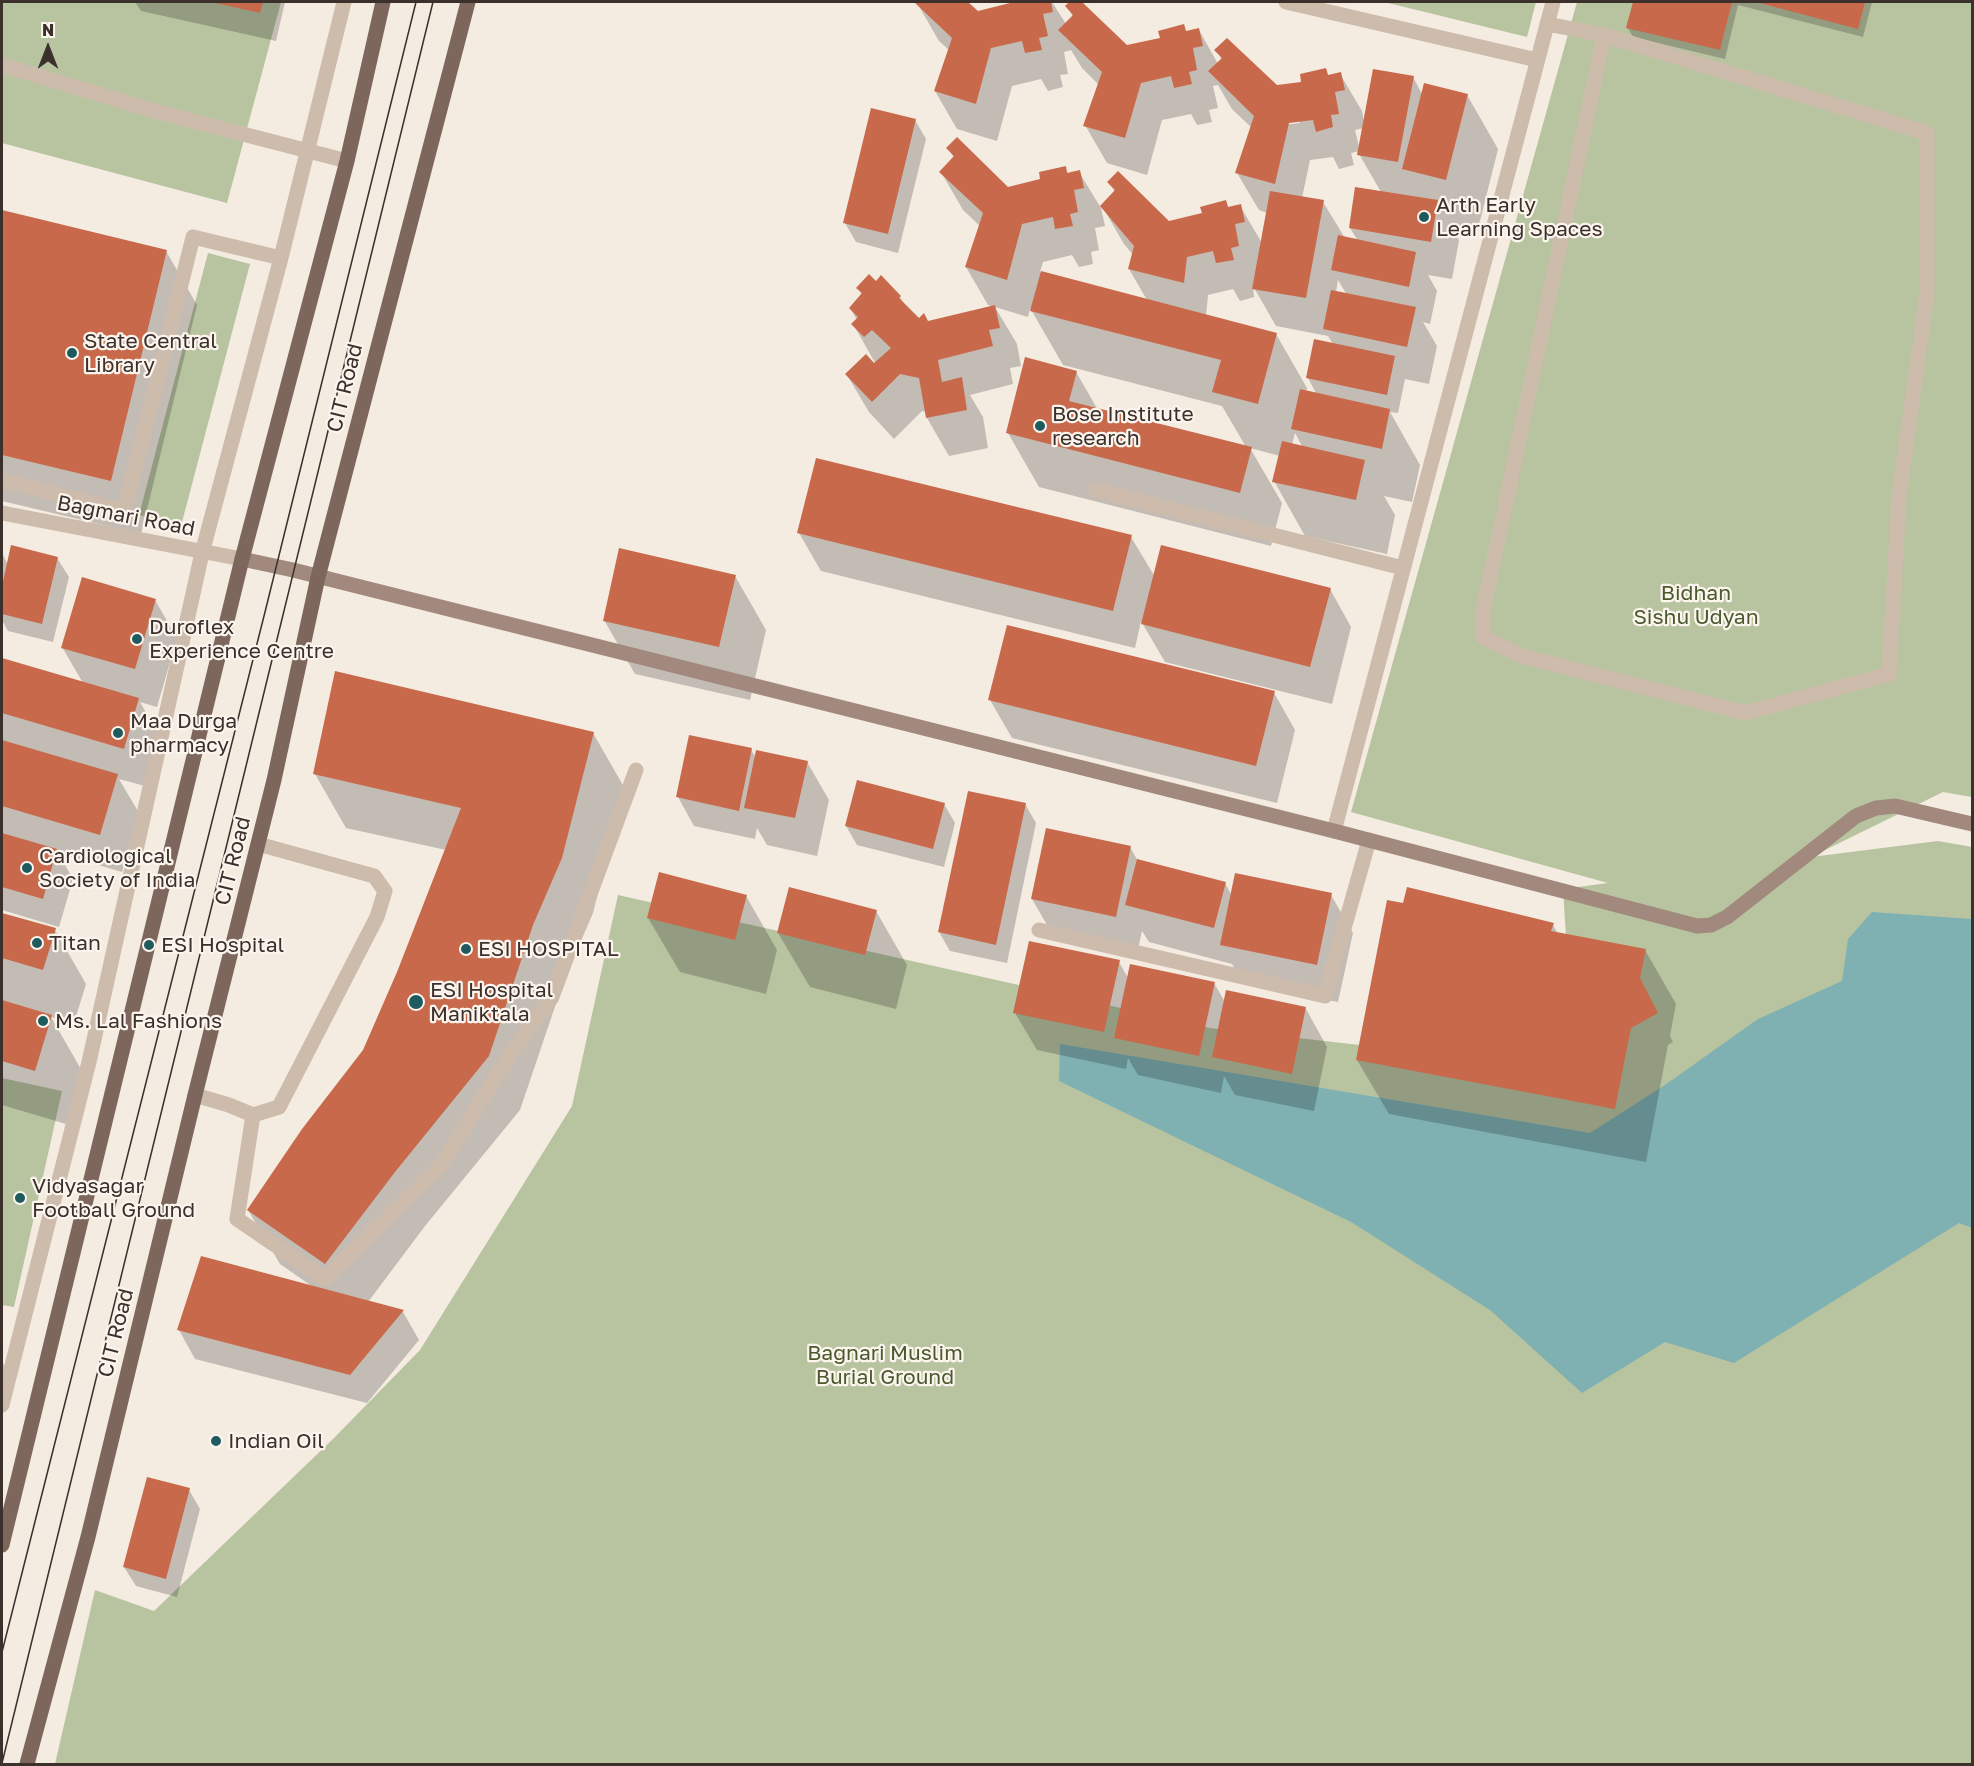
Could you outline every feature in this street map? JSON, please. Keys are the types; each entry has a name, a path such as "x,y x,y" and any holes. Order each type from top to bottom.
{"main road":[{"path":"2,1545 242,559 347,161 383,2"},
{"name":"CIT Road","path":"27,1764 88,1537 258,844 318,577 468,2"},
{"path":"242,559 1334,831 1697,926 1711,925 1727,917 1856,816 1876,808 1895,806 1972,824"}],"street":[{"path":"2,1405 89,1062 202,553 281,258 344,2"},
{"path":"1286,2 1537,60"},
{"path":"1334,831 1553,2"},
{"path":"1547,24 1604,35 1927,134 1927,293 1899,496 1889,674 1745,713 1522,656 1483,637 1483,611 1604,35"},
{"path":"2,65 158,112 347,161"},
{"path":"2,480 124,511 194,237 281,258"},
{"path":"1096,490 1403,568"},
{"name":"Bagmari Road","path":"2,513 242,559"},
{"path":"254,1115 237,1219 325,1279 441,1166 511,1053 552,996 636,770"},
{"path":"1039,930 1325,996 1369,840"},
{"path":"195,1095 254,1115 279,1107 377,917 385,891 375,876 258,844"}],"green space":[{"path":"2,2 281,2 227,203 2,143"},
{"path":"1384,2 1536,2 1527,37"},
{"name":"Bagnari Muslim Burial Ground","path":"1577,2 1972,2 1972,797 1943,792 1811,857 1938,841 1972,847 1972,1764 55,1764 95,1590 154,1611 334,1438 420,1350 572,1106 618,895 1210,1028 1404,1050 1567,953 1563,889 1608,883 1351,812"},
{"path":"208,253 250,264 181,526 139,515"},
{"name":"Vidyasagar Football Ground","path":"2,1078 62,1091 14,1307 2,1305"}],"water":[{"path":"1872,912 1972,919 1972,1228 1959,1223 1734,1363 1665,1342 1582,1393 1490,1310 1351,1222 1059,1081 1060,1044 1590,1133 1665,1085 1758,1019 1842,981 1848,939"}],"building":[{"path":"211,2 263,2 260,13"},
{"path":"914,2 968,2 978,11 1010,2 1051,2 1053,12 1043,14 1048,36 1039,38 1042,50 1025,53 1022,41 991,48 976,104 934,91 952,38"},
{"path":"1069,2 1082,2 1127,45 1160,38 1158,31 1184,24 1186,31 1199,28 1203,46 1193,48 1197,70 1189,72 1192,84 1174,88 1171,76 1141,83 1125,138 1083,126 1102,72 1058,30 1073,15 1065,6"},
{"path":"1633,2 1732,2 1720,50 1626,28"},
{"path":"1756,2 1865,2 1858,29"},
{"path":"1227,38 1277,85 1301,82 1300,74 1326,68 1328,75 1341,72 1345,90 1335,92 1339,114 1331,115 1333,127 1316,132 1313,120 1289,123 1275,184 1235,173 1254,116 1208,71 1222,58 1214,50"},
{"path":"1373,69 1414,76 1398,162 1357,155"},
{"path":"1424,83 1468,94 1446,180 1402,169"},
{"path":"871,108 916,119 888,234 843,223"},
{"path":"957,137 1008,187 1040,179 1039,172 1066,166 1067,173 1080,170 1084,188 1074,190 1078,212 1070,214 1073,226 1055,229 1053,217 1022,224 1007,280 965,267 983,213 939,172 954,156 946,148"},
{"path":"1118,171 1169,221 1202,213 1200,207 1226,200 1228,207 1241,204 1245,222 1235,224 1239,246 1231,248 1234,260 1216,263 1213,251 1187,257 1184,283 1128,269 1134,246 1100,206 1115,190 1107,182"},
{"path":"1355,187 1438,200 1431,242 1349,228"},
{"path":"1270,191 1324,200 1306,298 1252,289"},
{"name":"State Central Library","path":"2,210 167,250 111,481 2,455"},
{"path":"1338,235 1416,252 1409,287 1331,270"},
{"path":"1041,271 1277,333 1258,404 1212,392 1221,360 1030,311"},
{"path":"869,274 876,281 881,275 919,318 924,313 928,321 995,305 1000,328 989,330 993,346 938,360 942,382 962,377 967,410 926,418 919,378 900,374 872,402 845,374 866,354 874,363 891,348 872,330 864,337 851,324 858,317 849,308 862,293 856,288"},
{"path":"1331,290 1416,307 1407,347 1323,329"},
{"path":"1314,339 1395,356 1387,395 1306,378"},
{"path":"1025,357 1077,371 1069,401 1252,447 1240,493 1006,433"},
{"path":"1300,389 1390,409 1382,449 1291,429"},
{"path":"1282,441 1365,460 1356,500 1272,482"},
{"path":"816,458 1132,535 1113,611 797,533"},
{"path":"11,545 58,557 42,624 2,614 2,586"},
{"path":"1161,545 1331,588 1310,667 1141,624"},
{"path":"619,548 736,575 719,647 603,621"},
{"path":"82,577 156,599 135,669 61,648"},
{"path":"1007,625 1275,691 1256,766 988,700"},
{"path":"2,658 139,698 124,749 2,713"},
{"name":"ESI HOSPITAL","path":"335,671 594,732 562,858 533,925 489,1056 395,1172 325,1264 247,1210 302,1129 363,1050 397,972 461,808 313,774"},
{"path":"689,735 752,748 739,811 676,797"},
{"path":"2,740 118,774 100,835 2,806"},
{"path":"756,750 808,761 795,818 744,808"},
{"path":"857,780 945,803 933,849 845,826"},
{"path":"968,791 1026,803 996,945 938,932"},
{"path":"1046,828 1131,846 1116,917 1031,899"},
{"name":"Cardiological Society of India","path":"2,833 57,849 43,899 2,887"},
{"path":"1137,859 1226,882 1214,928 1125,905"},
{"path":"659,872 747,895 735,940 647,918"},
{"path":"1235,873 1332,893 1317,965 1220,945"},
{"path":"789,887 877,910 865,955 777,933"},
{"path":"1407,887 1554,923 1551,931 1646,949 1640,978 1658,1013 1631,1028 1615,1109 1356,1060 1387,900 1403,903"},
{"path":"2,913 56,928 43,970 2,958"},
{"path":"1029,941 1120,960 1104,1032 1013,1013"},
{"path":"1130,964 1215,982 1199,1056 1114,1038"},
{"path":"1226,990 1306,1007 1292,1074 1212,1057"},
{"path":"2,1000 52,1015 35,1071 2,1061"},
{"path":"201,1256 404,1310 350,1375 177,1330"},
{"path":"147,1477 190,1488 166,1579 123,1567"}],"tram line":[{"path":"2,1652 264,616 416,2"},
{"path":"2,1763 433,2"}],"place":[{"name":"Arth Early Learning Spaces","path":"1424,217"},
{"name":"State Central Library","path":"72,353"},
{"name":"Bose Institute research","path":"1040,426"},
{"name":"Duroflex Experience Centre","path":"137,639"},
{"name":"Maa Durga pharmacy","path":"118,733"},
{"name":"Cardiological Society of India","path":"27,868"},
{"name":"Titan","path":"37,943"},
{"name":"ESI Hospital","path":"149,945"},
{"name":"ESI HOSPITAL","path":"466,949"},
{"name":"ESI Hospital Maniktala","path":"416,1002"},
{"name":"Ms. Lal Fashions","path":"43,1021"},
{"name":"Vidyasagar Football Ground","path":"20,1198"},
{"name":"Indian Oil","path":"216,1441"}],"park label":[{"name":"Bidhan Sishu Udyan","path":"1696,605"}]}
